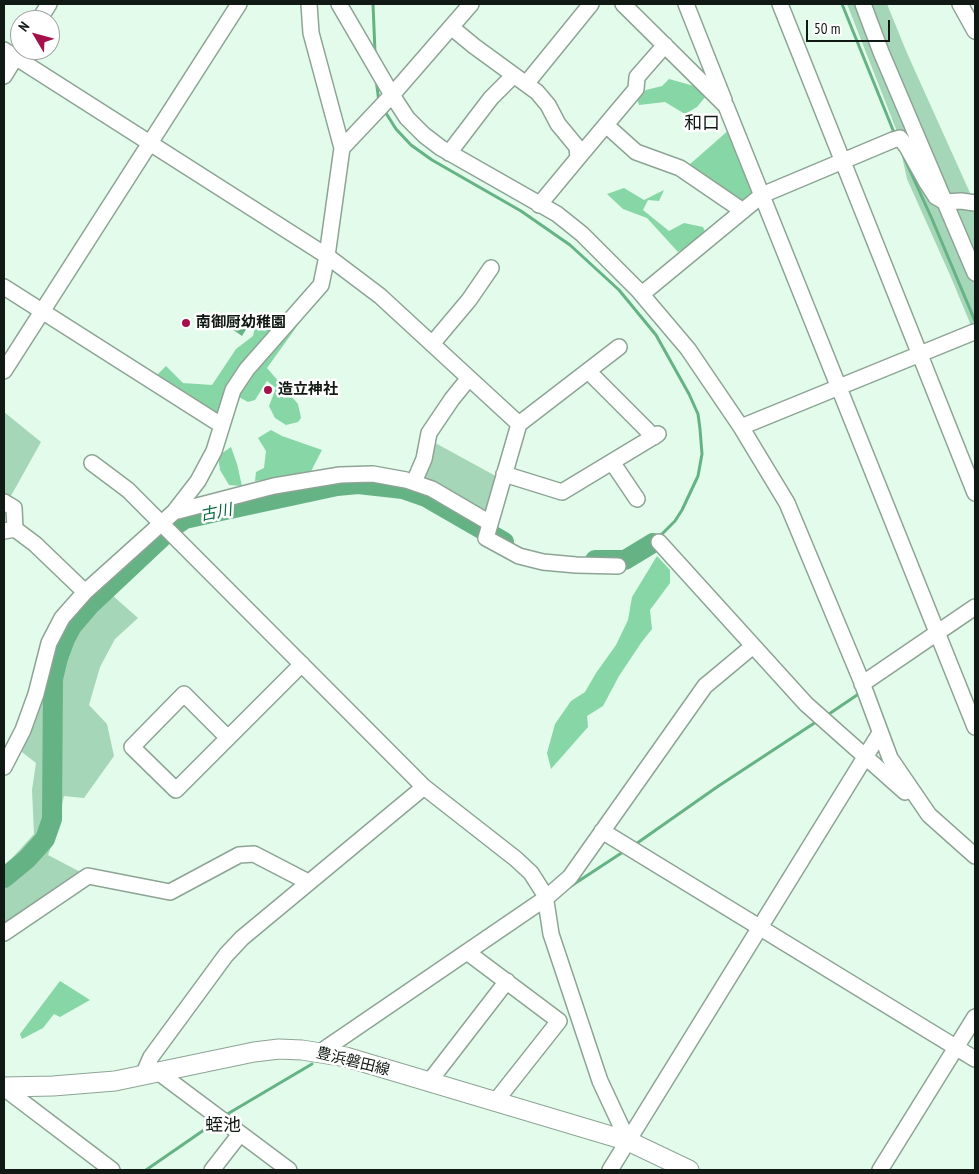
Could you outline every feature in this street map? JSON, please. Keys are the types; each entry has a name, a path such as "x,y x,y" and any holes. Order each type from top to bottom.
{"main road":[{"name":"豊浜磐田線","path":"4,1087 115,1082 254,1052 279,1049 302,1050 346,1057 628,1141 689,1170"}],"street":[{"path":"4,371 239,4"},
{"path":"339,4 392,95 407,118 424,135 449,153 556,214 582,234 642,294 688,349 741,427 787,503 864,688 890,758 929,814"},
{"path":"342,148 392,95 472,4"},
{"path":"449,153 491,98 520,80 591,4"},
{"path":"623,4 726,106"},
{"path":"686,4 975,727"},
{"path":"780,4 975,493"},
{"path":"863,4 881,52 975,273"},
{"path":"960,4 975,31"},
{"path":"4,767 23,730 36,694 49,643 62,618 85,592 174,512 198,482 214,451 233,390 247,369 321,285 327,256 342,148 305,6"},
{"path":"452,26 474,46 537,92 548,105 558,124 577,147 578,158"},
{"path":"539,204 636,89 637,77 665,45"},
{"path":"4,76 10,60"},
{"path":"25,60 150,143 327,256 380,296 519,424"},
{"path":"606,125 636,152 680,168 743,211"},
{"path":"642,294 762,195 894,140 936,197 945,202 961,201 975,203"},
{"path":"432,344 469,300 492,268"},
{"path":"4,288 221,425"},
{"path":"741,427 974,332"},
{"path":"618,566 569,565 543,562 519,556 486,538 519,424 619,347"},
{"path":"504,474 562,492 656,435 588,371"},
{"path":"414,482 424,459 429,433 469,378"},
{"path":"612,462 637,499"},
{"path":"92,463 128,490 424,787 516,859 531,873 546,898 551,934 600,1081 628,1141"},
{"path":"174,512 274,486 340,475 372,474 414,482 432,489 490,523"},
{"path":"4,502 14,508 9,530 35,544 85,592"},
{"path":"659,542 806,704 975,856"},
{"path":"864,688 940,638 975,607"},
{"path":"319,1053 546,898 570,877 705,686 753,646"},
{"path":"228,738 184,694 132,747 176,790 228,738 302,664"},
{"path":"613,1169 628,1141 880,733"},
{"path":"289,1170 240,1134 150,1074 151,1057 226,955 242,938 424,787"},
{"path":"602,831 975,1059"},
{"path":"4,932 88,876 170,892 239,855 254,854 308,882"},
{"path":"468,952 559,1021 495,1102"},
{"path":"429,1082 506,981"},
{"path":"880,1170 975,1017"},
{"path":"4,1087 112,1170"},
{"path":"212,1170 240,1134"}],"shaded area":[{"path":"847,4 887,4 975,204 975,267 911,131 975,282 975,335 907,179 896,129"},
{"path":"669,79 694,86 706,96 697,107 685,114 665,102 639,105 637,98 646,90 662,86"},
{"path":"730,129 761,192 742,206 689,165"},
{"path":"624,188 644,200 664,190 659,201 648,200 643,210 669,231 684,223 703,227 707,236 678,252 647,218 623,209 607,194"},
{"path":"323,290 267,368 298,404 301,418 298,422 286,425 275,418 269,406 276,388 267,381 255,400 248,402 237,396 218,423 151,381 166,366 183,383 212,385 236,349 253,336 257,319 276,319 278,327"},
{"path":"231,315 248,326 242,336 225,324"},
{"path":"4,412 41,442 7,503 4,502"},
{"path":"271,430 282,436 322,450 309,475 255,481 256,472 264,468 266,451 258,438"},
{"path":"428,439 503,480 485,520 414,482"},
{"path":"231,447 242,486 229,485 220,470 218,456"},
{"path":"162,524 175,537 112,595 138,618 115,639 100,667 89,705 107,724 114,756 84,798 64,796 48,855 88,876 4,930 4,867 34,834 32,790 36,763 18,749 65,615"},
{"path":"657,556 670,570 670,583 650,610 652,629 619,676 603,706 587,716 588,727 551,769 547,753 555,724 571,701 585,692 616,645 628,620 632,597"},
{"path":"60,981 90,1000 60,1017 54,1014 43,1028 22,1039 20,1034"}],"waterway":[{"path":"373,4 375,52"},
{"path":"842,4 895,135"},
{"path":"376,79 379,102"},
{"path":"384,110 396,129 411,145 432,160 521,211 570,245 619,290 656,335 698,414 702,454 698,476 682,510 675,521 658,538"},
{"path":"902,153 975,321"},
{"name":"古川","path":"4,878 27,859 45,839 52,819 53,679 65,639 72,626 90,605 173,527 185,519 337,486 358,484 403,489 426,497 504,542"},
{"name":"古川","path":"595,560 625,560 653,543"},
{"path":"826,716 860,693"},
{"path":"633,846 717,787 819,720"},
{"path":"568,888 626,850"},
{"path":"224,1116 312,1064"},
{"path":"146,1170 217,1121"}],"place":[{"name":"南御厨幼稚園","path":"186,323"},
{"name":"造立神社","path":"268,390"}],"district":[{"name":"和口","path":"702,124"},
{"name":"蛭池","path":"223,1126"}]}
